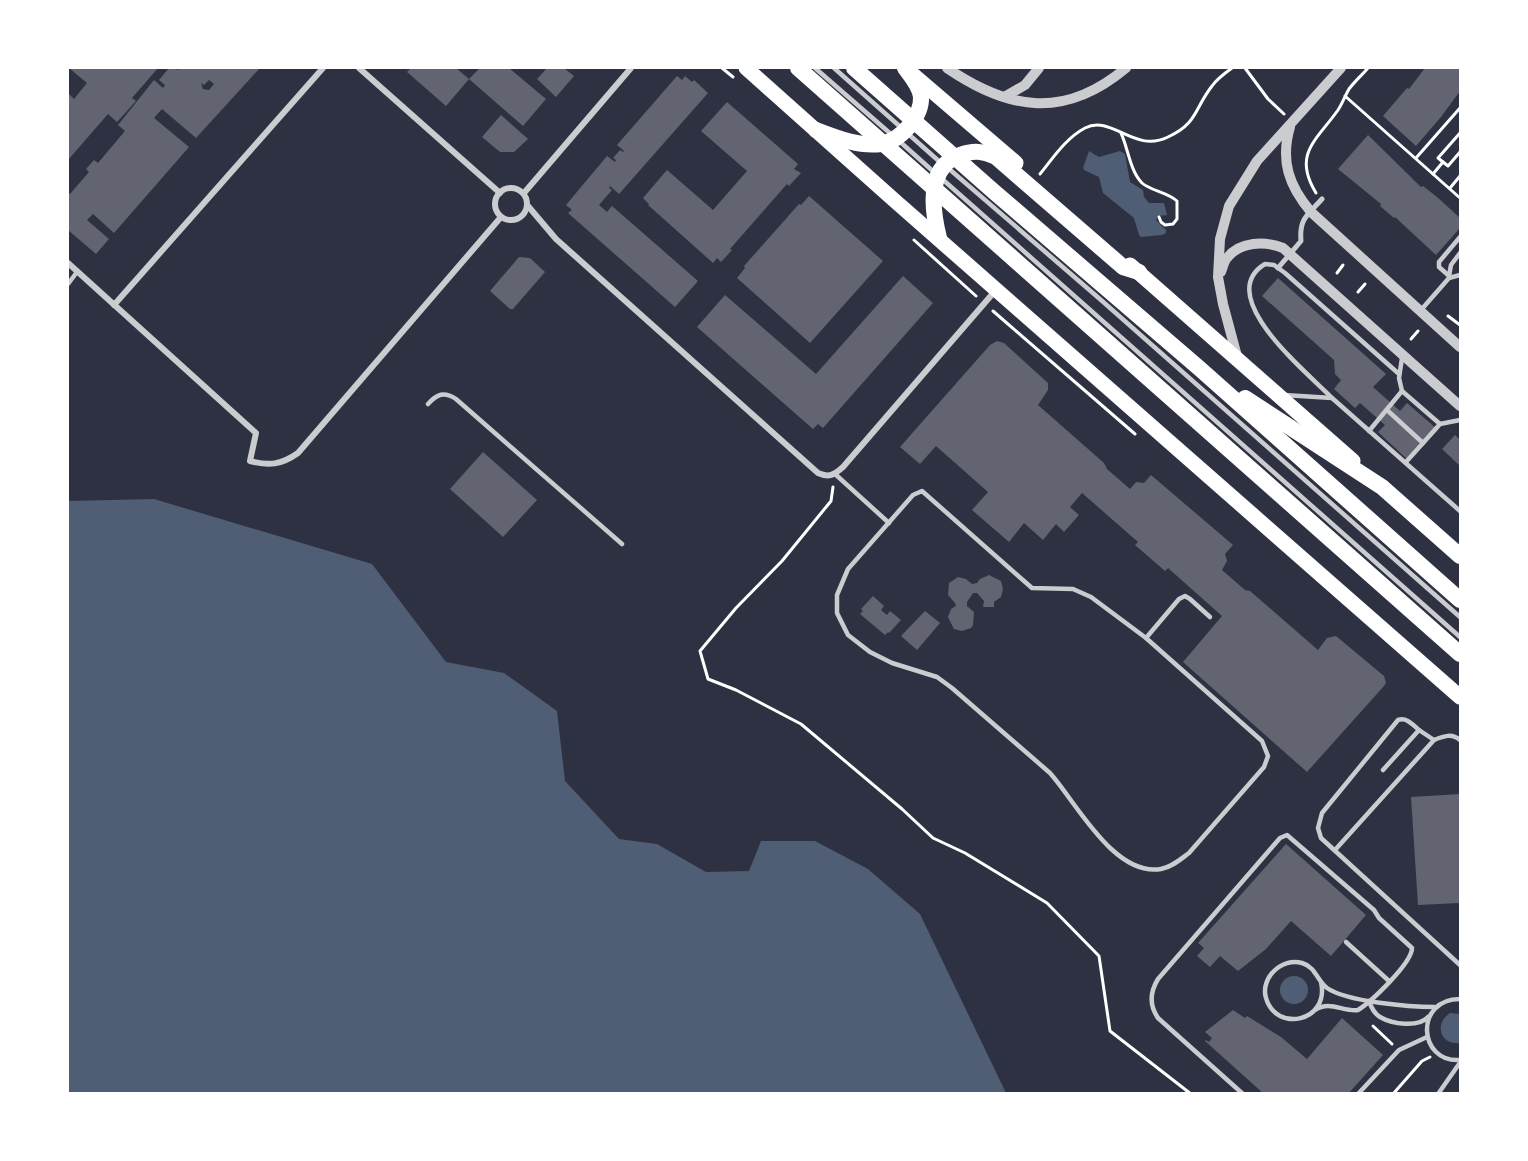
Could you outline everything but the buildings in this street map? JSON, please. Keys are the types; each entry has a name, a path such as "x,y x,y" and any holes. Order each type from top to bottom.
{"highway":[{"path":"798,68 899,133 1461,654"},
{"path":"854,68 899,133 943,172 1199,368 1461,600"},
{"path":"816,130 841,140 871,144 899,133 920,103 920,93 905,68"},
{"path":"939,238 935,221 943,172 972,151 982,151 996,157 1123,267 1139,272"},
{"path":"1199,368 1382,487 1461,556"}],"main road":[{"path":"746,68 1461,697"},
{"path":"905,68 1382,487"}],"street":[{"path":"114,305 323,68"},
{"path":"359,68 500,193"},
{"path":"524,193 631,68"},
{"path":"947,68 1004,97 1043,104 1066,101 1089,93 1126,68"},
{"path":"1004,97 1025,86 1039,68"},
{"path":"1238,360 1218,277 1220,239 1229,206 1257,161 1288,119 1341,68"},
{"path":"1288,119 1285,144 1290,179 1300,199 1311,212 1461,347"},
{"path":"524,193 512,188 500,193 495,204 496,210 501,217 516,220 522,217 528,206"},
{"path":"524,193 528,206 556,239 818,473 825,476 835,474 997,290"},
{"path":"1278,268 1301,241 1300,226 1322,200"},
{"path":"68,263 256,433 250,460 272,465 286,461 297,453 501,217"},
{"path":"1218,277 1227,258 1241,247 1271,243 1283,248 1461,406"}],"lane":[{"path":"815,68 899,133"},
{"path":"834,68 899,133"},
{"path":"943,172 1092,292 1461,617"},
{"path":"943,172 1461,637"},
{"path":"1459,277 1449,277 1439,267 1439,262 1461,237"},
{"path":"1420,311 1449,277 1451,265 1461,253"},
{"path":"1399,374 1274,265 1265,264 1253,274 1249,282 1251,306 1269,334 1332,398 1461,511"},
{"path":"68,284 77,272"},
{"path":"1403,355 1399,374 1402,391 1440,424"},
{"path":"1369,431 1402,391"},
{"path":"428,404 440,394 445,393 456,399 622,544"},
{"path":"1277,395 1332,398"},
{"path":"1387,410 1423,443"},
{"path":"1406,462 1440,424 1461,420"},
{"path":"1454,421 1461,427"},
{"path":"835,474 889,523"},
{"path":"922,491 1032,588 1073,589 1091,597 1146,638 1262,741 1268,756 1264,767 1189,853 1176,863 1163,869 1148,869 1124,858 1087,824 1062,786 1050,773 952,687 937,677 892,663 870,652 848,635 837,613 837,595 848,569 889,523 913,495 922,491"},
{"path":"1146,638 1179,599 1185,596 1210,617"},
{"path":"1434,740 1408,721 1402,718 1398,720 1322,813 1318,828 1321,838 1461,965"},
{"path":"1383,770 1419,730"},
{"path":"1335,850 1434,740 1450,735 1461,740"},
{"path":"1243,1094 1158,1018 1152,1006 1151,993 1158,979 1283,836 1291,836 1374,910 1379,918 1412,948 1411,956 1389,981 1369,1001 1363,1007 1353,1011 1322,1005 1299,1018 1283,1017 1276,1013 1266,1001 1264,992 1266,984 1275,969 1292,962 1310,967 1326,988 1334,992 1369,1001 1436,1007"},
{"path":"1346,942 1389,981"},
{"path":"1316,1010 1323,996 1321,982"},
{"path":"1369,1001 1381,1018 1418,1024 1425,1021 1443,1002 1461,999"},
{"path":"1430,1015 1427,1024 1427,1037 1430,1045 1445,1058 1459,1062 1438,1094"},
{"path":"1358,1094 1399,1050 1427,1037"}],"path":[{"path":"1035,180 1066,142 1086,127 1100,124 1142,142 1154,142 1167,138 1193,120 1211,87 1232,68"},
{"path":"1245,68 1268,99 1288,119"},
{"path":"1322,200 1308,180 1306,156 1309,146 1368,68"},
{"path":"1345,96 1461,198"},
{"path":"1416,158 1460,110"},
{"path":"1120,131 1133,170 1143,184 1177,201 1177,219 1173,224 1165,225 1159,217"},
{"path":"1461,133 1438,158 1448,166 1461,152"},
{"path":"1433,174 1443,162"},
{"path":"1450,188 1461,176"},
{"path":"1337,273 1344,265"},
{"path":"1358,292 1365,284"},
{"path":"1430,300 1461,325"},
{"path":"1411,339 1418,331"},
{"path":"835,474 831,501 782,561 736,608 700,651 708,679 736,690 801,724 933,838 966,853 1047,903 1099,956 1110,1031 1191,1094"},
{"path":"1366,1020 1399,1050"},
{"path":"1393,1094 1422,1061 1437,1052"}],"water":[{"path":"1089,151 1099,157 1120,151 1125,154 1130,182 1143,190 1144,197 1149,203 1164,203 1167,215 1158,216 1156,220 1166,230 1166,233 1141,237 1139,235 1134,218 1103,193 1099,177 1084,170"},
{"path":"154,499 372,564 446,662 504,673 557,711 565,781 619,839 657,844 706,872 749,871 761,841 815,841 868,869 920,914 1006,1093 68,1093 68,501"},
{"path":"1294,976 1304,980 1308,990 1304,1000 1294,1004 1284,1000 1280,990 1284,980"},
{"path":"1450,1013 1460,1014 1460,1043 1448,1041 1442,1033 1442,1023"}]}
